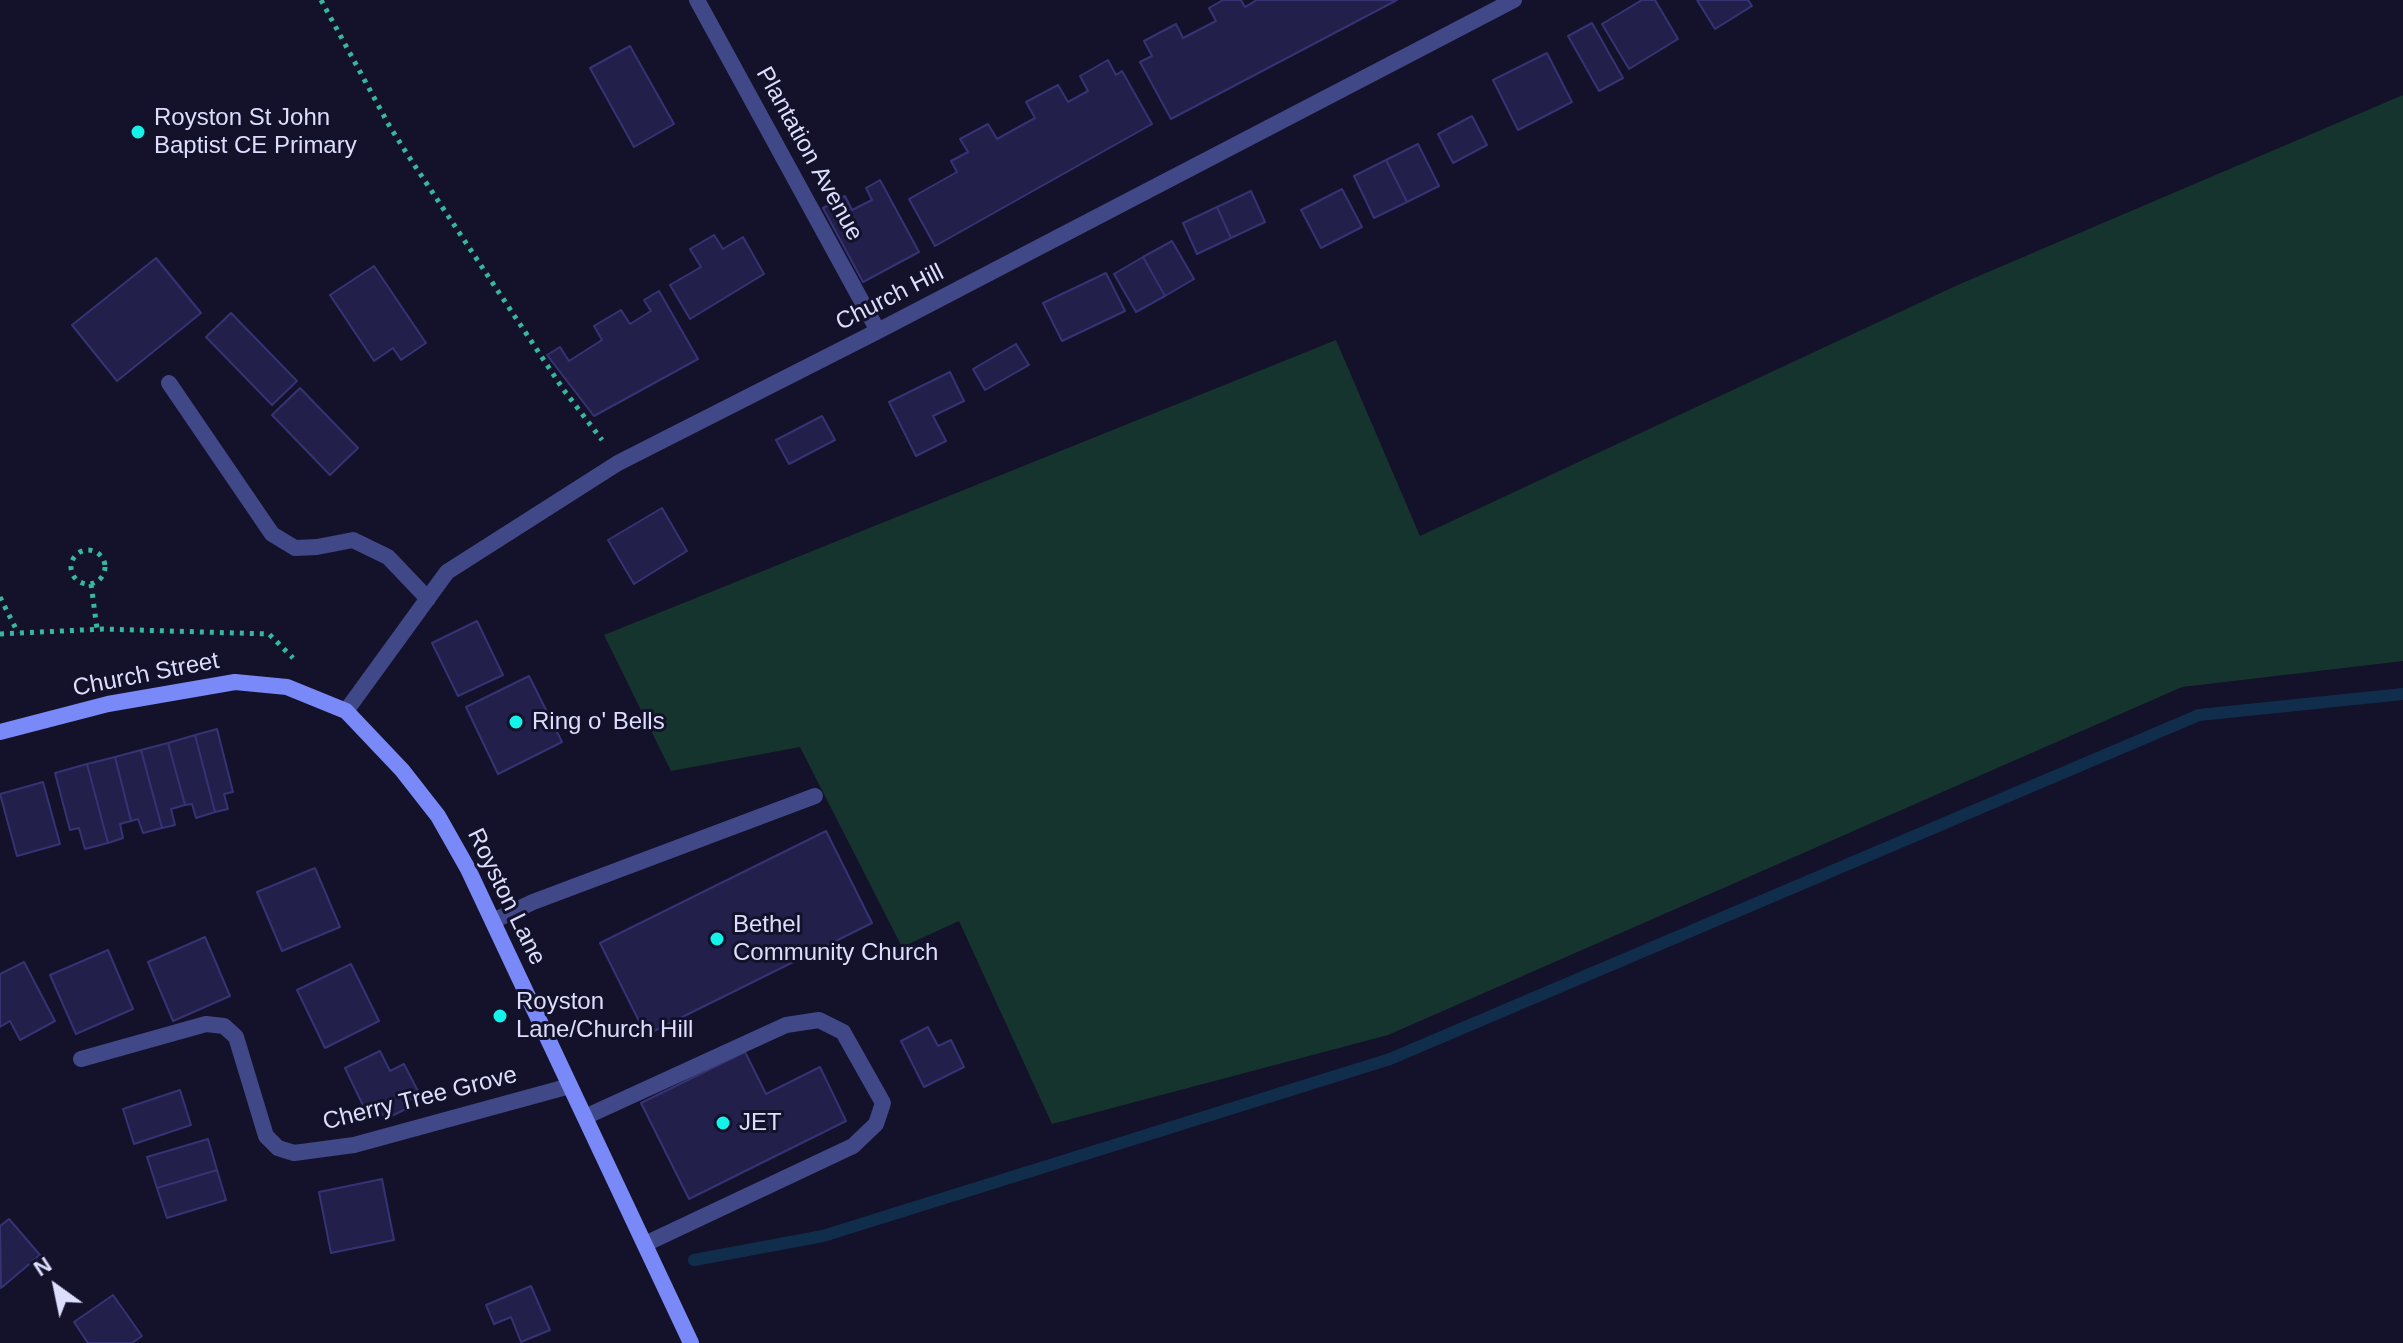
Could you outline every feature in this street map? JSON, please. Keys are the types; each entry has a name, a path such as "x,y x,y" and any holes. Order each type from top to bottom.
{"main road":[{"name":"Church Street","path":"0,732 108,704 235,682 287,687 346,711"},
{"name":"Royston Lane","path":"346,711 402,770 438,816 468,869 691,1343"}],"street":[{"name":"Plantation Avenue","path":"697,0 878,331"},
{"name":"Church Hill","path":"346,711 447,572 618,463 1514,0"},
{"path":"169,383 272,534 295,548 353,540 388,557 428,599"},
{"path":"493,921 533,902 815,796"},
{"path":"585,1117 786,1025 819,1020 843,1032 883,1103 876,1124 853,1146 645,1244"},
{"name":"Cherry Tree Grove","path":"81,1059 206,1024 224,1026 236,1037 266,1136 278,1148 294,1153 354,1145 570,1086"}],"path":[{"path":"321,0 411,160 563,389 618,463"},
{"path":"88,549 99,553 105,563 101,579 91,584 75,578 71,568 77,553 88,549"},
{"path":"91,584 97,629"},
{"path":"0,597 18,633"},
{"path":"0,634 97,629 269,634 302,667"}],"green space":[{"path":"2403,95 2403,661 2182,687 1388,1035 1052,1124 959,921 902,947 800,747 671,771 604,635 1336,340 1420,536 1960,284"}],"building":[{"path":"1223,0 1241,0 1245,7 1257,0 1397,0 1171,119 1140,62 1152,56 1144,41 1176,24 1183,38 1216,21 1209,8"},
{"path":"1642,0 1655,0 1678,39 1629,69 1602,24"},
{"path":"1697,0 1748,0 1752,6 1715,29"},
{"path":"1592,23 1623,78 1599,91 1568,36"},
{"path":"630,46 674,124 634,147 590,68"},
{"path":"1547,53 1572,102 1518,130 1493,80"},
{"path":"1108,60 1116,75 1122,71 1152,124 935,246 909,199 957,172 951,161 968,152 960,139 988,124 997,139 1035,118 1026,102 1058,85 1068,102 1088,91 1080,76"},
{"path":"1472,116 1487,145 1453,163 1438,134"},
{"path":"1418,144 1439,186 1407,202 1386,160"},
{"path":"1386,160 1407,202 1374,218 1354,176"},
{"path":"880,180 919,252 863,282 823,208 845,196 852,210 872,200 866,188"},
{"path":"1342,189 1362,227 1321,248 1301,210"},
{"path":"1251,191 1265,222 1231,238 1217,207"},
{"path":"1217,207 1231,238 1197,254 1183,223"},
{"path":"714,235 723,249 743,237 764,274 690,319 670,285 701,267 690,249"},
{"path":"1172,241 1194,279 1165,296 1143,257"},
{"path":"1143,257 1165,296 1136,312 1114,274"},
{"path":"156,258 201,313 117,381 72,325"},
{"path":"374,266 426,343 401,360 393,348 374,361 330,295"},
{"path":"1106,273 1125,311 1062,341 1043,303"},
{"path":"659,291 698,359 594,416 547,355 560,347 569,361 602,340 594,326 621,310 630,324 651,311 644,300"},
{"path":"231,313 297,381 272,405 206,337"},
{"path":"1016,344 1029,365 985,390 973,369"},
{"path":"950,372 964,401 933,416 946,441 916,456 889,402"},
{"path":"300,388 358,448 330,475 272,415"},
{"path":"822,416 835,440 789,464 776,440"},
{"path":"662,508 687,551 634,584 608,540"},
{"path":"477,621 503,675 458,696 432,643"},
{"path":"529,676 562,742 498,774 466,707"},
{"path":"217,729 233,792 224,794 228,809 215,812 195,735"},
{"path":"195,735 215,812 196,818 192,804 185,805 168,743"},
{"path":"168,743 185,805 171,809 175,825 162,828 141,750"},
{"path":"141,750 162,828 143,833 138,819 131,821 115,757"},
{"path":"115,757 131,821 120,824 123,838 108,843 87,764"},
{"path":"87,764 108,843 85,849 79,828 70,830 55,773"},
{"path":"43,782 60,844 17,856 0,794"},
{"path":"826,831 872,923 646,1035 600,943"},
{"path":"315,868 340,927 282,951 257,892"},
{"path":"205,937 230,996 173,1021 148,962"},
{"path":"108,950 133,1009 76,1034 50,975"},
{"path":"24,962 55,1021 20,1040 10,1021 0,1027 0,974"},
{"path":"351,964 379,1021 325,1048 297,990"},
{"path":"928,1027 938,1046 951,1040 964,1067 924,1087 901,1041"},
{"path":"380,1051 390,1071 404,1064 420,1095 403,1103 406,1109 385,1119 382,1114 370,1120 345,1068"},
{"path":"745,1052 766,1094 820,1067 846,1121 689,1199 641,1103"},
{"path":"180,1090 191,1125 134,1144 123,1109"},
{"path":"208,1139 217,1170 157,1188 147,1157"},
{"path":"217,1170 226,1200 167,1218 157,1188"},
{"path":"382,1179 394,1240 331,1253 319,1192"},
{"path":"9,1219 40,1255 1,1288 0,1226"},
{"path":"531,1286 550,1330 521,1342 511,1317 494,1324 486,1305"},
{"path":"113,1295 142,1336 132,1343 88,1343 74,1322"}],"waterway":[{"path":"694,1260 823,1236 1390,1059 2199,715 2403,694"}],"place":[{"name":"Royston St John Baptist CE Primary","path":"138,132"},
{"name":"Ring o' Bells","path":"516,722"},
{"name":"Bethel Community Church","path":"717,939"},
{"name":"Royston Lane/Church Hill","path":"500,1016"},
{"name":"JET","path":"723,1123"}]}
